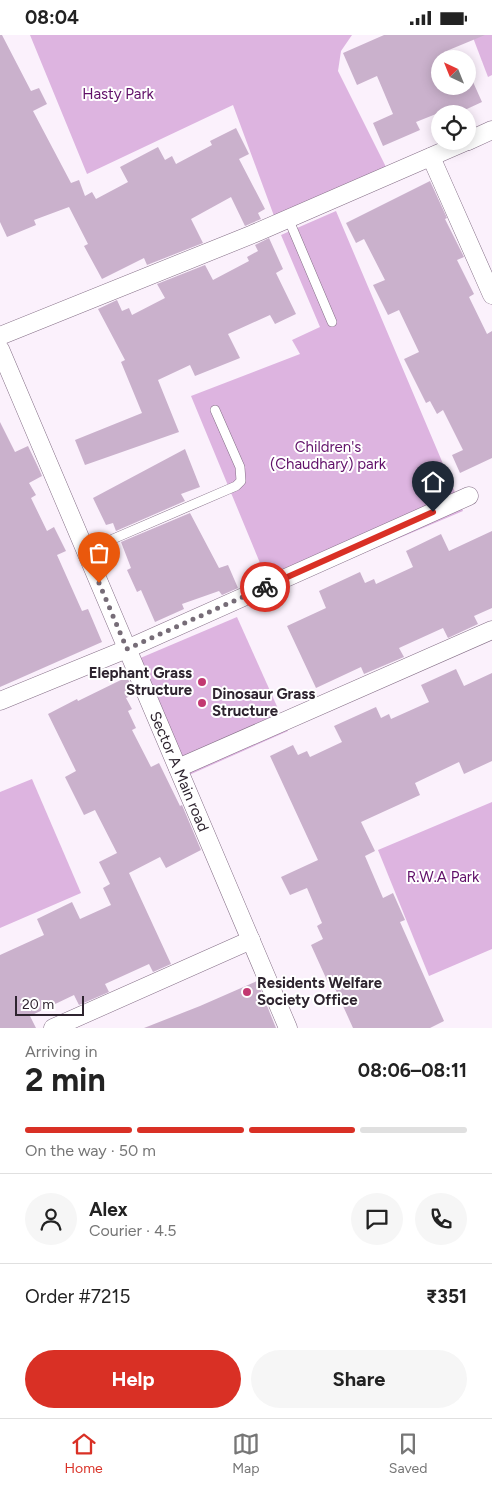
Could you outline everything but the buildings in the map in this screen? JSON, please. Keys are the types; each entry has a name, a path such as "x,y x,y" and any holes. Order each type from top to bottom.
{"street":[{"path":"476,137 492,130"},
{"path":"0,335 129,285 446,150"},
{"path":"430,157 492,295"},
{"name":"Sector A Main road","path":"0,349 288,1028"},
{"path":"0,701 127,649 469,496"},
{"path":"178,768 492,630"},
{"path":"53,1028 251,940"}],"lane":[{"path":"288,218 332,322"},
{"path":"86,551 236,486 241,481 240,467 215,410"}],"green space":[{"name":"Hasty Park","path":"30,35 352,35 341,51 338,71 389,173 277,224 233,105 87,174"},
{"path":"472,35 492,35 492,75 488,77"},
{"name":"Children's (Chaudhary) park","path":"336,211 463,511 272,592 191,396 300,354 292,340 320,327 281,235"},
{"path":"237,617 288,731 189,775 138,659"},
{"path":"32,779 81,893 0,928 0,792"},
{"name":"R.W.A Park","path":"492,802 492,949 429,976 378,850"}],"way so far":[{"path":"99,583 127,649 265,587"}],"place":[{"name":"Elephant Grass Structure","path":"202,682"},
{"name":"Dinosaur Grass Structure","path":"202,703"},
{"name":"Residents Welfare Society Office","path":"247,992"}],"route":[{"path":"265,587 433,512"}]}
